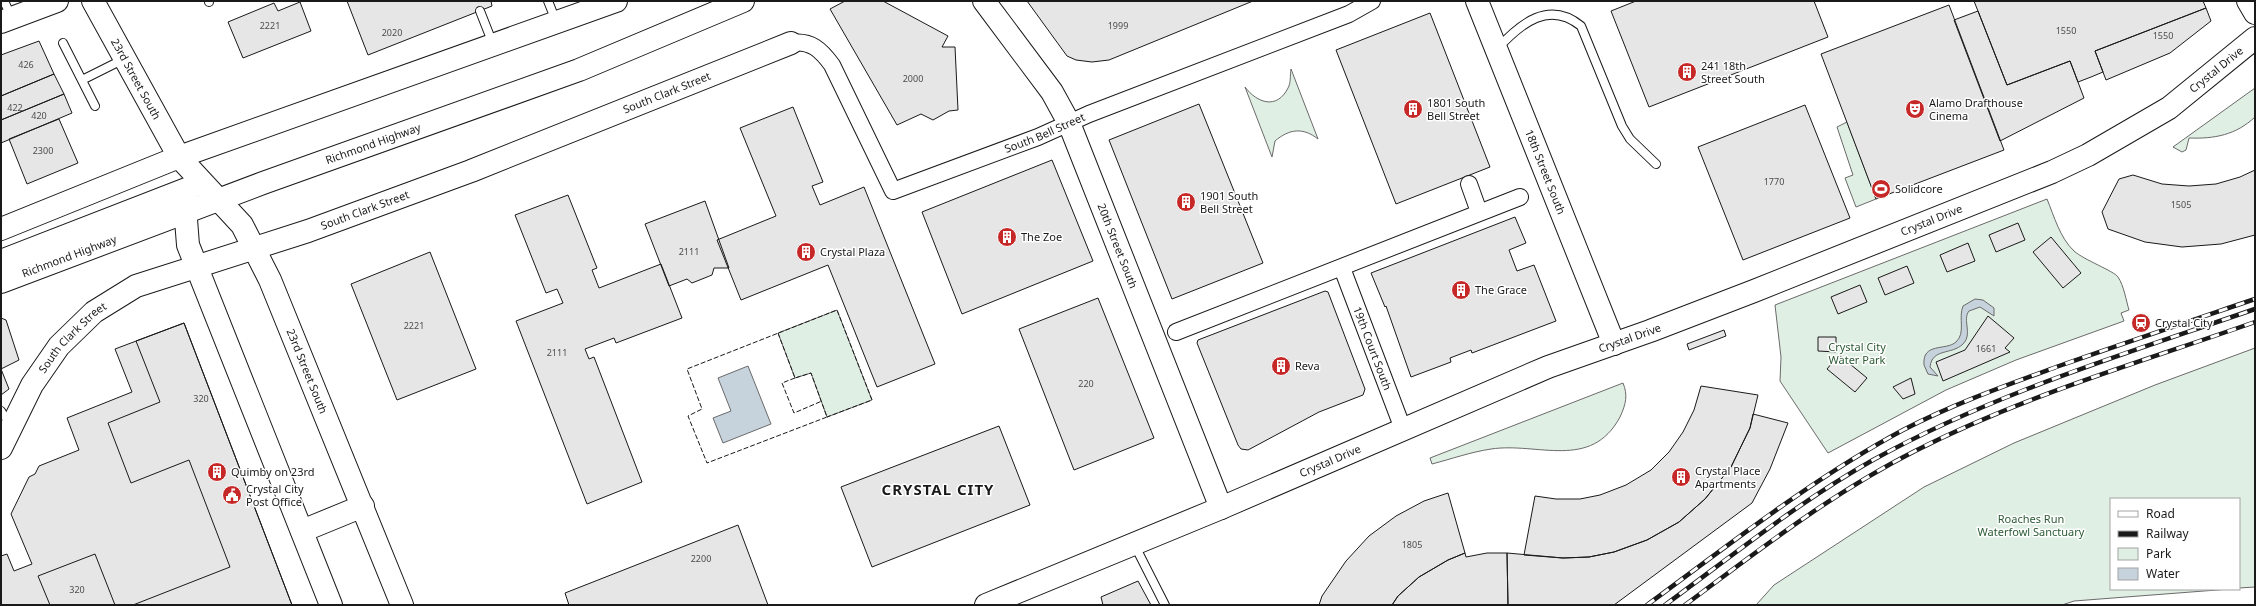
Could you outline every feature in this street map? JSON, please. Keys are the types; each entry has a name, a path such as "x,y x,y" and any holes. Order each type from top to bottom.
{"main road":[{"path":"6,14 57,1"},
{"name":"23rd Street South","path":"93,1 193,186 218,200 242,225 254,248 270,280 402,605"},
{"path":"1,229 179,158 616,1"},
{"name":"Richmond Highway","path":"1,286 10,279 218,200 579,70 743,1"},
{"name":"20th Street South","path":"984,1 1048,86 1069,123 1221,508"},
{"name":"18th Street South","path":"1477,1 1614,344"},
{"path":"2248,1 2255,13"},
{"name":"Crystal Drive","path":"986,605 1221,508 1548,367 1614,344 1754,290 2069,164 2121,137 2169,108 2255,38"},
{"name":"South Clark Street","path":"1,448 8,415 68,335 94,312 136,286 308,231 471,171 791,43"},
{"path":"1,261 193,186"},
{"name":"23rd Street South","path":"193,186 186,212 188,245 331,605"},
{"path":"302,531 363,506"}],"street":[{"name":"South Bell Street","path":"791,43 802,42 810,44 824,54 832,65 893,191 1038,137 1069,123 1349,14 1372,1"},
{"path":"1469,184 1480,212"},
{"path":"1176,332 1520,197"},
{"name":"19th Court South","path":"1342,268 1403,429"}],"lane":[{"path":"548,1 557,22"},
{"path":"1496,50 1522,22 1538,12 1554,8 1565,11 1574,17 1581,26 1622,126 1630,139 1656,164"},
{"path":"480,11 494,46"},
{"path":"62,43 95,106"},
{"path":"82,80 125,59"},
{"path":"1134,544 1165,605"}],"green space":[{"path":"1291,69 1318,139 1301,131 1291,132 1275,141 1272,157 1245,87 1255,97 1267,102 1273,102 1283,95 1288,88"},
{"path":"2255,88 2255,117 2248,123 2224,135 2207,138 2189,138 2186,150 2182,152 2173,147"},
{"path":"1847,122 1876,199 1856,207 1845,178 1853,175 1837,127"},
{"name":"Crystal City Water Park","path":"2047,199 2058,226 2069,246 2085,258 2118,277 2129,310 2121,313 2124,321 2016,360 1946,390 1828,453 1780,381 1781,357 1775,305"},
{"path":"837,310 872,400 827,417 811,373 795,378 778,333"},
{"name":"Roaches Run Waterfowl Sanctuary","path":"2255,348 2255,587 2240,588 2240,498 2110,498 2110,590 2217,590 2074,601 2062,605 1756,605 1774,585 1924,487 2014,443 2155,385"},
{"path":"1623,383 1626,400 1620,417 1608,434 1594,444 1579,449 1562,451 1509,448 1491,449 1432,464 1430,458"}],"water":[{"path":"1975,299 1983,300 1994,308 1994,316 1980,307 1969,311 1967,315 1966,340 1959,347 1938,354 1934,357 1930,367 1938,376 1928,374 1924,365 1924,358 1927,353 1936,348 1952,345 1956,342 1961,334 1961,315 1963,306"},
{"path":"748,366 771,424 723,443 713,418 731,411 718,378"}],"building":[{"path":"347,1 491,1 492,6 368,55"},
{"path":"845,1 883,1 948,36 942,47 955,47 958,110 949,111 933,120 921,114 897,125 830,9"},
{"path":"1027,1 1253,1 1109,60 1092,62 1076,60 1067,56"},
{"name":"241 18th Street South","path":"1636,1 1814,1 1828,37 1649,107 1611,11"},
{"path":"1974,1 2203,1 2206,8 2095,51 2103,72 2091,77 2078,82 2070,61 2007,85"},
{"path":"300,2 311,31 243,58 228,22 274,3 278,11"},
{"name":"Alamo Drafthouse Cinema","path":"1949,5 2004,150 1876,199 1821,54"},
{"path":"2206,8 2211,21 2170,53 2106,80 2095,51"},
{"path":"1978,11 2007,85 2070,61 2084,98 2000,141 1954,20"},
{"name":"1801 South Bell Street","path":"1430,13 1490,167 1396,204 1336,50"},
{"path":"39,41 54,74 1,96 1,55"},
{"path":"54,74 64,94 1,120 1,96"},
{"path":"64,94 72,113 1,143 1,120"},
{"name":"1901 South Bell Street","path":"1199,104 1263,263 1172,299 1109,140"},
{"path":"1805,105 1850,218 1743,260 1698,147"},
{"name":"Crystal Plaza","path":"793,107 823,182 812,186 820,205 864,187 935,364 877,387 828,265 741,300 717,240 776,216 740,128"},
{"path":"59,119 78,163 27,184 9,139"},
{"name":"The Zoe","path":"1052,160 1093,261 962,314 922,212"},
{"path":"2255,170 2255,235 2221,244 2182,247 2145,242 2108,229 2102,212 2119,179 2133,175 2162,184 2189,186 2216,184 2240,177"},
{"path":"568,195 597,268 592,270 599,288 661,264 682,318 616,343 614,338 585,349 589,359 594,357 642,482 587,504 516,321 563,303 557,289 546,293 515,215"},
{"path":"705,201 729,268 714,268 712,275 692,283 687,279 669,286 645,224"},
{"name":"The Grace","path":"1515,217 1526,243 1509,250 1517,271 1534,265 1556,321 1472,353 1471,350 1450,358 1451,362 1411,377 1386,306 1385,307 1371,273"},
{"path":"2018,223 2025,240 1996,252 1989,235"},
{"path":"2051,237 2081,273 2063,288 2033,252"},
{"path":"1968,243 1975,261 1947,272 1940,255"},
{"path":"430,252 476,369 397,400 351,284"},
{"path":"1907,266 1914,283 1885,295 1878,278"},
{"path":"1860,285 1867,302 1838,314 1831,297"},
{"name":"Reva","path":"1325,291 1328,292 1365,389 1363,395 1319,412 1248,450 1241,449 1238,445 1197,343 1198,340"},
{"path":"1098,298 1154,438 1074,470 1019,329"},
{"path":"1988,316 2014,338 2005,348 2010,352 1943,381 1936,362 1965,350"},
{"path":"1,318 6,320 19,360 1,369"},
{"path":"184,323 292,605 1,605 1,556 7,554 14,571 32,564 11,514 29,477 35,474 39,466 79,450 67,418 132,392 115,349"},
{"name":"Quimby on 23rd","path":"184,323 292,605 133,605 230,567 189,460 131,483 108,423 160,402 136,341"},
{"path":"1724,330 1726,336 1689,350 1687,344"},
{"path":"1818,337 1836,337 1836,352 1818,351"},
{"path":"1839,355 1867,378 1855,392 1827,369"},
{"path":"1,369 9,389 1,395"},
{"path":"1911,378 1915,394 1903,399 1893,387"},
{"name":"Crystal Place Apartments","path":"1701,386 1758,395 1750,428 1731,467 1705,499 1679,522 1647,540 1614,552 1589,557 1563,558 1524,555 1535,496 1556,499 1580,499 1600,495 1626,485 1651,470 1669,452 1683,432 1694,410"},
{"path":"1753,414 1788,423 1770,469 1752,503 1614,605 1508,605 1507,553 1563,558 1589,557 1614,552 1647,540 1679,522 1705,499 1731,467 1750,428"},
{"path":"999,426 1030,505 872,567 841,487"},
{"path":"1448,493 1465,553 1448,560 1419,577 1398,596 1392,605 1319,605 1322,596 1346,561 1369,536 1396,516 1424,501"},
{"path":"738,525 768,605 569,605 565,593"},
{"path":"1465,553 1466,557 1487,553 1507,553 1508,605 1392,605 1398,596 1419,577 1448,560"},
{"path":"95,554 115,605 50,605 38,576"},
{"path":"1138,581 1151,605 1103,605 1101,597"}],"railway":[{"path":"1647,605 1740,536 1836,469 1903,430 1961,403 2020,380 2255,299"},
{"path":"1665,605 1767,529 1819,493 1873,460 1919,436 1965,414 2061,376 2255,309"},
{"path":"1685,605 1768,543 1825,504 1884,467 1915,451 1956,431 2040,397 2255,322"}],"fence":[{"path":"778,333 795,378 811,373 827,417 707,463 688,416 702,409 687,369 837,310 872,400 827,417"},
{"path":"795,378 782,383 794,413 822,401"}],"place":[{"name":"241 18th Street South","path":"1687,72"},
{"name":"1801 South Bell Street","path":"1413,109"},
{"name":"Alamo Drafthouse Cinema","path":"1915,109"},
{"name":"Solidcore","path":"1881,189"},
{"name":"1901 South Bell Street","path":"1186,202"},
{"name":"The Zoe","path":"1007,237"},
{"name":"Crystal Plaza","path":"806,252"},
{"name":"The Grace","path":"1461,290"},
{"name":"Crystal City","path":"2141,323"},
{"name":"Reva","path":"1281,366"},
{"name":"Quimby on 23rd","path":"217,472"},
{"name":"Crystal Place Apartments","path":"1681,477"},
{"name":"Crystal City Post Office","path":"232,495"}],"district":[{"name":"CRYSTAL CITY","path":"938,490"}]}
